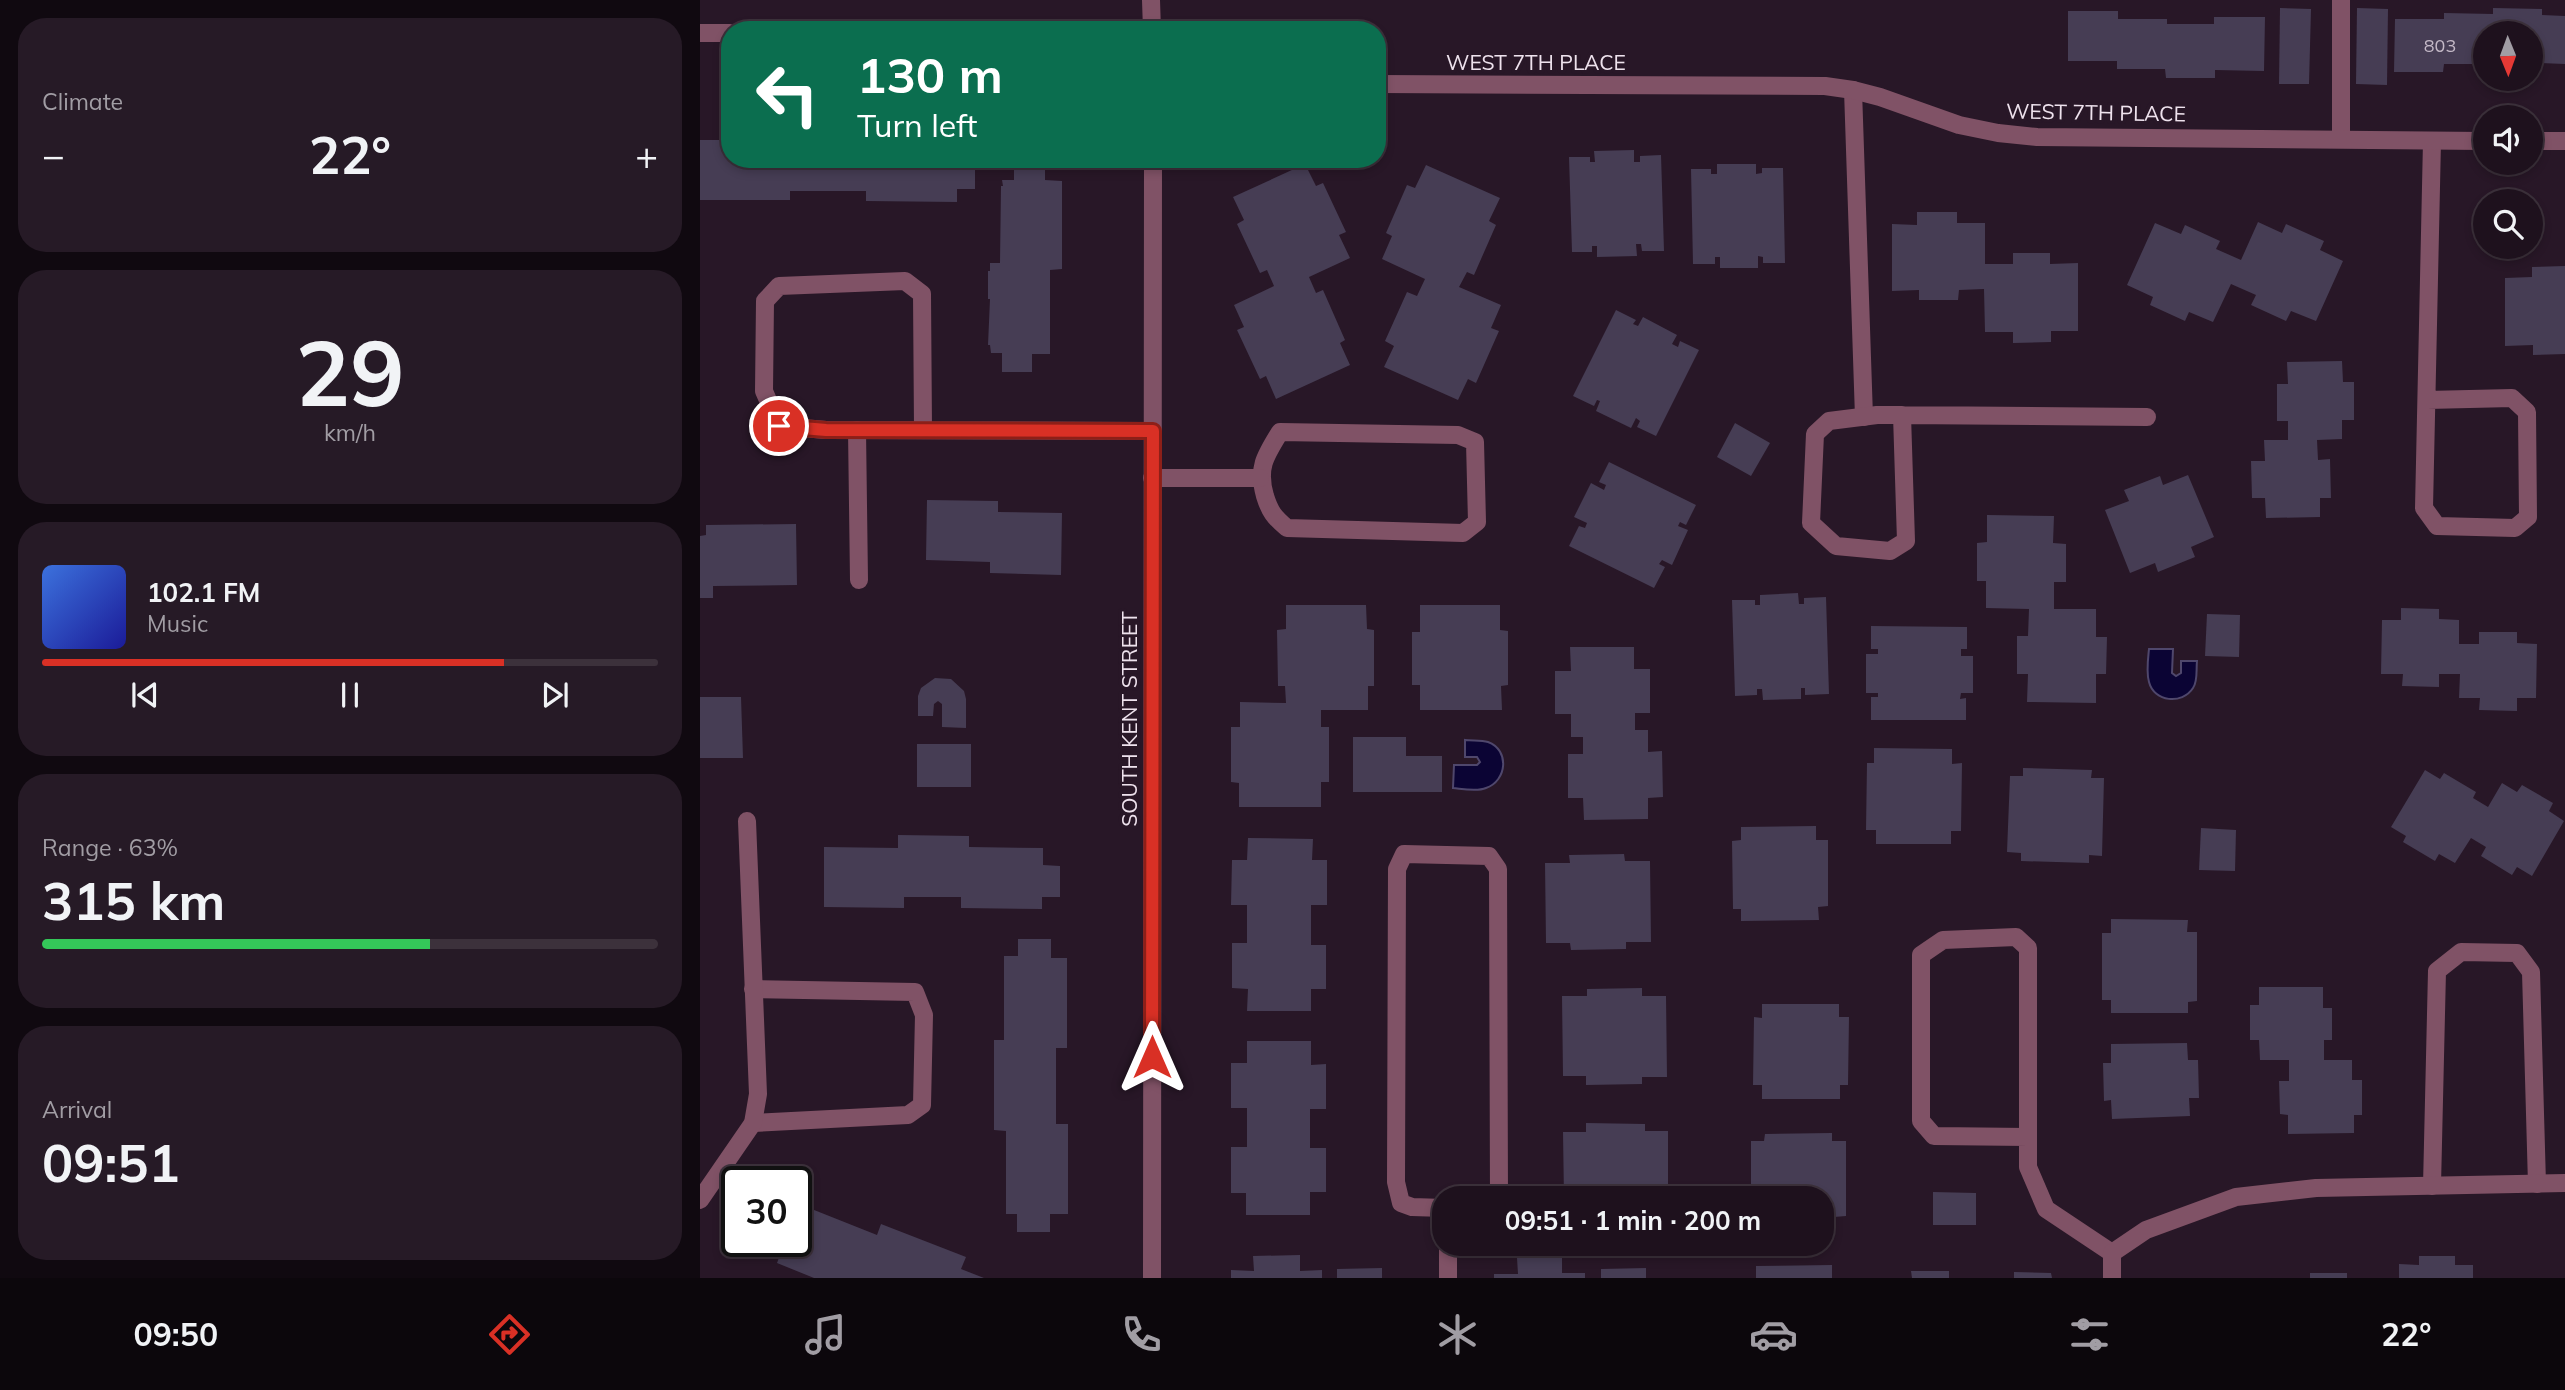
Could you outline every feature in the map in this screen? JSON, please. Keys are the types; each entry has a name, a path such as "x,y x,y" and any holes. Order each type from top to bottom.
{"street":[{"path":"1151,0 1152,21"},
{"path":"2341,0 2341,138"},
{"path":"700,33 721,33"},
{"name":"WEST 7TH PLACE","path":"1386,84 1825,86 1853,90 1959,125 1998,133 2037,136 2473,141"},
{"path":"1853,90 1864,417"},
{"path":"2427,400 2512,398 2527,412 2528,517 2515,528 2437,526 2424,508 2432,141"},
{"path":"2543,141 2565,141"},
{"name":"SOUTH KENT STREET","path":"1152,1278 1153,168"},
{"path":"923,429 922,294 905,281 779,286 765,301 764,391 779,426 857,430 1153,431"},
{"path":"1902,415 1906,541 1890,551 1836,546 1811,523 1815,433 1829,421 1902,415 2147,417"},
{"path":"857,430 859,580"},
{"path":"1280,432 1458,435 1475,442 1477,522 1463,533 1287,527 1271,515 1260,478 1266,455 1280,432"},
{"path":"1152,478 1260,478"},
{"path":"700,1200 754,1123 758,1094 747,821"},
{"path":"1432,1208 1412,1207 1401,1203 1396,1182 1396,869 1404,854 1489,856 1498,869 1499,1186"},
{"path":"2028,1137 1934,1136 1921,1122 1920,955 1943,940 2016,937 2028,948 2028,1137 2028,1167 2046,1209 2112,1253"},
{"path":"2432,1186 2437,971 2461,953 2517,953 2531,972 2537,1184"},
{"path":"754,989 915,992 924,1015 922,1105 908,1115 754,1123"},
{"path":"2112,1253 2146,1230 2236,1197 2316,1188 2565,1184"},
{"path":"2112,1253 2112,1278"},
{"path":"1448,1256 1448,1278"}],"shaded area":[{"path":"2149,649 2173,649 2172,673 2176,676 2181,673 2181,661 2197,661 2196,682 2188,693 2176,699 2156,694 2149,682"},
{"path":"1465,740 1488,742 1495,746 1503,758 1502,772 1493,784 1486,788 1453,788 1454,765 1477,765 1480,762 1477,757 1465,757"}],"building":[{"path":"2280,8 2311,9 2309,84 2279,84"},
{"path":"2357,8 2388,9 2387,85 2356,84"},
{"path":"2493,8 2542,9 2542,15 2565,16 2565,64 2543,63 2543,21 2473,21 2473,64 2444,64 2443,72 2394,72 2395,19 2444,19 2444,13 2493,14"},
{"path":"2068,11 2118,11 2118,19 2167,19 2167,24 2214,24 2214,17 2265,17 2264,71 2215,70 2215,78 2166,78 2165,69 2117,69 2117,61 2068,61"},
{"path":"700,140 721,140 721,168 975,168 975,189 957,189 957,202 866,201 866,191 790,191 790,200 700,200"},
{"path":"1634,150 1634,162 1640,162 1640,156 1661,155 1664,251 1642,251 1641,244 1636,244 1637,256 1597,257 1597,246 1592,246 1592,252 1572,252 1569,157 1590,157 1590,162 1595,162 1594,151"},
{"path":"1717,164 1756,164 1756,174 1762,173 1762,168 1783,168 1785,263 1763,263 1763,257 1758,256 1758,268 1720,268 1720,257 1715,257 1715,264 1693,264 1691,169 1711,169 1711,174 1717,174"},
{"path":"1426,165 1500,198 1489,221 1496,225 1474,275 1467,272 1459,287 1501,305 1491,328 1499,331 1476,383 1468,379 1458,400 1384,367 1394,346 1385,341 1407,292 1417,296 1425,279 1382,259 1392,236 1386,233 1407,185 1415,188"},
{"path":"1014,168 1045,168 1045,180 1062,181 1062,269 1050,270 1050,354 1032,354 1032,372 1002,372 1002,353 991,353 988,345 988,271 990,263 1000,263 1001,186 1002,180 1014,180"},
{"path":"1296,168 1307,168 1316,186 1323,183 1346,232 1339,235 1350,258 1309,277 1316,293 1323,290 1345,340 1340,343 1350,365 1276,399 1266,376 1260,379 1237,330 1244,327 1234,305 1274,286 1267,270 1260,273 1237,224 1244,220 1233,197"},
{"path":"1917,212 1957,212 1957,223 1985,223 1985,264 2013,264 2013,253 2050,253 2050,264 2078,263 2078,331 2051,331 2051,342 2013,343 2013,332 1985,332 1984,289 1959,290 1958,300 1919,300 1919,290 1892,291 1892,224 1917,225"},
{"path":"2258,222 2282,233 2286,224 2324,241 2320,250 2343,261 2316,321 2291,311 2286,321 2251,305 2256,295 2231,284 2213,322 2189,312 2185,321 2150,305 2153,297 2127,285 2155,223 2181,234 2185,225 2220,241 2216,249 2241,260"},
{"path":"2565,266 2565,354 2533,355 2533,345 2505,346 2505,278 2532,277 2532,267"},
{"path":"1616,310 1636,320 1633,324 1638,326 1643,317 1677,335 1672,344 1678,347 1680,341 1699,350 1656,436 1637,427 1640,421 1636,418 1631,428 1596,411 1600,401 1597,400 1594,406 1573,396"},
{"path":"2342,361 2343,382 2354,382 2354,420 2342,420 2342,439 2317,440 2318,460 2330,459 2331,498 2320,498 2320,517 2266,518 2265,498 2252,498 2251,461 2265,461 2264,440 2288,440 2288,421 2277,421 2277,384 2288,384 2287,362"},
{"path":"1735,423 1770,443 1751,476 1717,457"},
{"path":"1609,462 1696,505 1686,525 1680,522 1678,526 1688,530 1672,565 1662,560 1659,564 1665,567 1654,588 1569,546 1579,526 1585,528 1587,523 1574,517 1591,483 1604,490 1606,485 1599,482"},
{"path":"2188,475 2214,537 2191,547 2195,557 2158,572 2155,563 2130,573 2105,510 2129,501 2124,490 2160,476 2163,485"},
{"path":"927,500 998,501 998,512 1062,513 1061,575 990,573 990,562 926,560"},
{"path":"1987,515 2054,516 2053,543 2066,544 2066,582 2054,582 2054,609 2096,609 2096,637 2107,637 2106,674 2096,674 2096,703 2027,702 2028,674 2017,674 2017,636 2028,636 2029,609 1986,608 1986,581 1977,581 1977,543 1987,542"},
{"path":"796,524 797,585 713,586 713,598 700,598 700,536 706,535 706,525"},
{"path":"1798,593 1799,604 1804,604 1804,598 1826,597 1829,694 1805,695 1805,688 1801,688 1801,699 1763,700 1762,689 1757,689 1757,695 1735,696 1732,600 1755,600 1755,605 1760,605 1760,595"},
{"path":"1286,605 1366,605 1367,629 1374,630 1374,686 1368,686 1368,710 1321,710 1321,727 1329,727 1329,782 1321,782 1321,807 1239,807 1239,783 1231,782 1231,727 1240,727 1240,702 1286,703 1285,686 1278,686 1277,630 1286,629"},
{"path":"1420,605 1500,605 1500,630 1508,631 1508,685 1501,686 1502,710 1420,710 1420,685 1412,685 1412,632 1420,632"},
{"path":"2401,608 2439,609 2439,619 2459,620 2459,644 2479,644 2479,632 2517,632 2517,643 2537,644 2536,698 2517,698 2517,711 2479,710 2480,698 2459,698 2460,674 2439,674 2439,687 2402,686 2403,674 2381,674 2382,620 2401,620"},
{"path":"2207,614 2240,615 2239,657 2205,656"},
{"path":"1871,626 1967,627 1967,649 1961,649 1961,656 1973,656 1973,693 1961,693 1960,699 1966,698 1966,720 1871,720 1871,697 1878,697 1878,693 1866,693 1866,654 1878,654 1878,649 1871,649"},
{"path":"1570,647 1634,647 1634,669 1650,669 1650,713 1635,713 1635,730 1648,730 1648,752 1662,751 1663,797 1648,798 1648,819 1584,820 1583,798 1568,798 1568,754 1583,754 1583,737 1571,737 1571,714 1555,714 1555,671 1571,671"},
{"path":"935,678 951,679 964,691 966,728 942,727 942,704 938,701 934,704 933,716 918,716 918,696 921,688"},
{"path":"700,697 741,697 743,758 700,758"},
{"path":"1353,737 1406,737 1406,756 1442,756 1442,792 1353,792"},
{"path":"917,744 971,744 971,787 917,787"},
{"path":"1874,748 1952,749 1952,764 1962,763 1961,831 1951,831 1951,844 1876,844 1876,830 1866,830 1867,763 1874,763"},
{"path":"2023,768 2092,770 2091,778 2104,778 2102,856 2089,855 2089,863 2021,861 2021,853 2007,852 2010,776 2023,776"},
{"path":"2425,770 2440,779 2444,773 2476,792 2473,798 2488,807 2502,783 2517,792 2522,785 2553,803 2549,811 2564,821 2532,876 2517,867 2512,875 2481,856 2486,847 2471,838 2455,863 2439,854 2435,861 2403,842 2406,836 2391,827"},
{"path":"1816,826 1816,840 1828,840 1828,906 1818,907 1819,920 1741,921 1741,909 1733,909 1732,841 1741,840 1741,827"},
{"path":"2201,828 2236,830 2235,871 2199,870"},
{"path":"898,835 969,836 969,847 1043,848 1043,865 1060,866 1060,897 1042,897 1042,909 961,908 961,897 904,897 904,908 824,907 824,847 898,848"},
{"path":"1248,838 1313,839 1312,860 1327,860 1327,905 1311,905 1311,945 1326,945 1326,989 1311,989 1311,1011 1247,1011 1248,989 1232,988 1232,943 1247,943 1247,905 1231,905 1232,860 1247,860"},
{"path":"1624,854 1625,861 1650,861 1651,942 1626,942 1626,949 1571,950 1570,943 1546,943 1545,863 1570,863 1569,855"},
{"path":"2111,919 2188,920 2187,932 2197,932 2197,1001 2188,1002 2188,1013 2111,1013 2111,1000 2102,1000 2102,933 2111,933"},
{"path":"1018,939 1051,939 1051,958 1067,958 1067,1048 1056,1048 1056,1124 1068,1124 1068,1214 1050,1214 1050,1232 1017,1232 1017,1214 1006,1214 1006,1131 994,1130 994,1040 1004,1040 1004,956 1018,956"},
{"path":"2259,987 2323,987 2323,1008 2332,1008 2332,1040 2324,1040 2324,1060 2352,1060 2352,1080 2362,1080 2362,1115 2354,1115 2354,1133 2288,1134 2288,1115 2280,1114 2279,1081 2289,1081 2289,1060 2260,1060 2259,1040 2250,1040 2250,1005 2259,1005"},
{"path":"1642,988 1642,996 1666,996 1667,1077 1642,1077 1642,1084 1586,1085 1586,1076 1563,1076 1562,996 1587,996 1587,989"},
{"path":"1762,1004 1839,1004 1839,1017 1849,1017 1848,1085 1840,1085 1840,1099 1762,1099 1762,1085 1753,1085 1754,1017 1762,1018"},
{"path":"1247,1041 1311,1041 1311,1065 1326,1064 1326,1109 1310,1109 1310,1148 1326,1148 1326,1192 1310,1192 1310,1215 1246,1215 1246,1193 1231,1193 1231,1147 1247,1147 1247,1108 1231,1108 1231,1063 1247,1063"},
{"path":"2187,1043 2188,1060 2198,1060 2199,1098 2189,1098 2190,1116 2112,1119 2111,1100 2104,1101 2103,1063 2111,1063 2111,1044"},
{"path":"1586,1123 1645,1124 1645,1131 1668,1131 1668,1186 1564,1186 1563,1132 1586,1132"},
{"path":"1832,1133 1832,1141 1846,1141 1846,1216 1834,1217 1834,1186 1751,1186 1751,1141 1764,1141 1765,1134"},
{"path":"1933,1192 1976,1193 1976,1225 1933,1225"},
{"path":"812,1209 877,1235 881,1224 966,1257 961,1269 984,1278 814,1278 777,1263 779,1257 812,1257"},
{"path":"1300,1255 1300,1271 1322,1270 1322,1278 1231,1278 1231,1270 1254,1271 1253,1256"},
{"path":"2419,1256 2455,1256 2455,1265 2473,1265 2473,1278 2399,1278 2399,1264 2419,1265"},
{"path":"1562,1257 1562,1273 1585,1273 1585,1278 1494,1278 1494,1274 1518,1274 1517,1258"},
{"path":"1832,1265 1832,1278 1756,1278 1756,1266"},
{"path":"1382,1268 1382,1278 1337,1278 1337,1269"},
{"path":"1646,1268 1646,1278 1601,1278 1601,1269"},
{"path":"1911,1271 1949,1271 1949,1278 1912,1278"},
{"path":"2014,1272 2051,1273 2052,1278 2014,1278"},
{"path":"2310,1273 2347,1273 2347,1278 2310,1278"}],"route":[{"path":"779,426 826,430 1153,431 1152,1057"}]}
